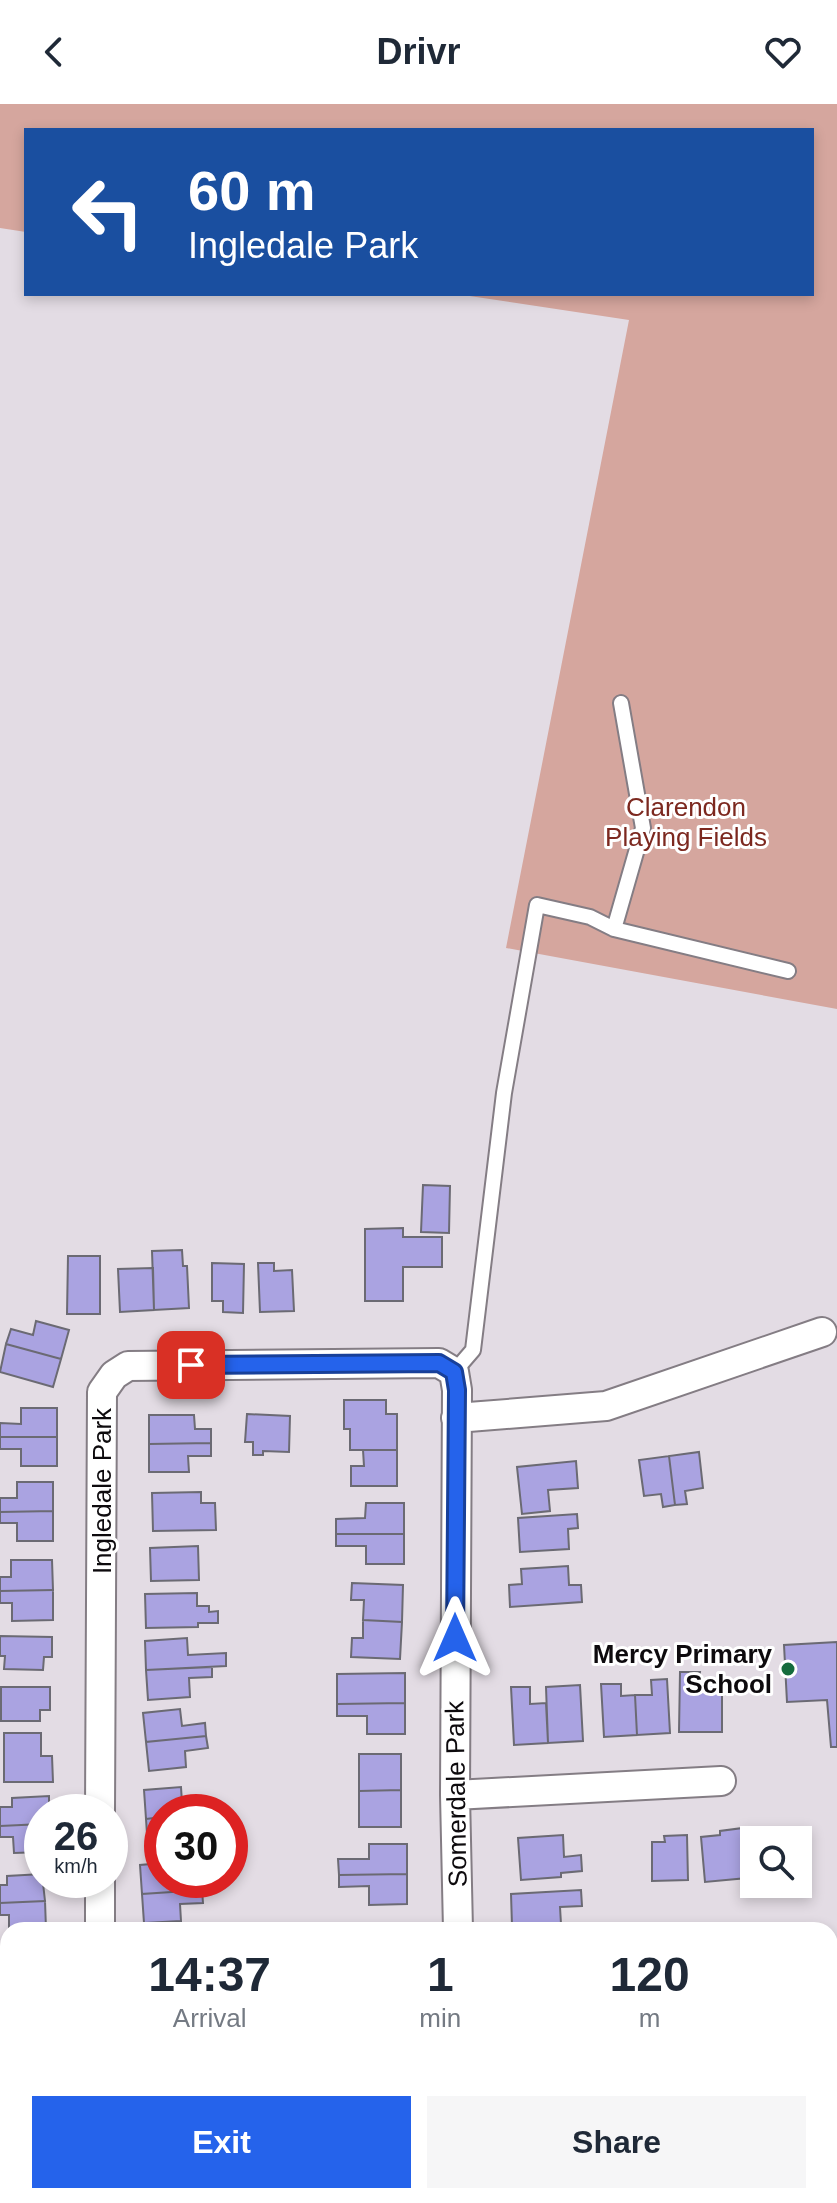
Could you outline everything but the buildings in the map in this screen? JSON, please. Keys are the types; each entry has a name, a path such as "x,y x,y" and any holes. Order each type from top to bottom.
{"street":[{"path":"456,1418 606,1406 822,1332"},
{"name":"Ingledale Park","path":"100,1794 102,1392 114,1375 128,1366 144,1365 439,1363 454,1372"},
{"name":"Somerdale Park","path":"454,1372 457,1390 455,1795 458,1922"},
{"path":"455,1795 721,1781"},
{"path":"100,1898 100,1922"}],"lane":[{"path":"614,929 643,828 621,703"},
{"path":"454,1372 473,1350 504,1093 537,905 590,917 614,929 788,971"}],"green space":[{"name":"Clarendon Playing Fields","path":"0,104 837,104 837,1009 506,948 629,320 469,296 814,296 814,128 24,128 24,232 0,228"}],"place":[{"name":"Mercy Primary School","path":"788,1669"}],"route":[{"path":"191,1365 439,1363 454,1372 457,1390 455,1638"}]}
